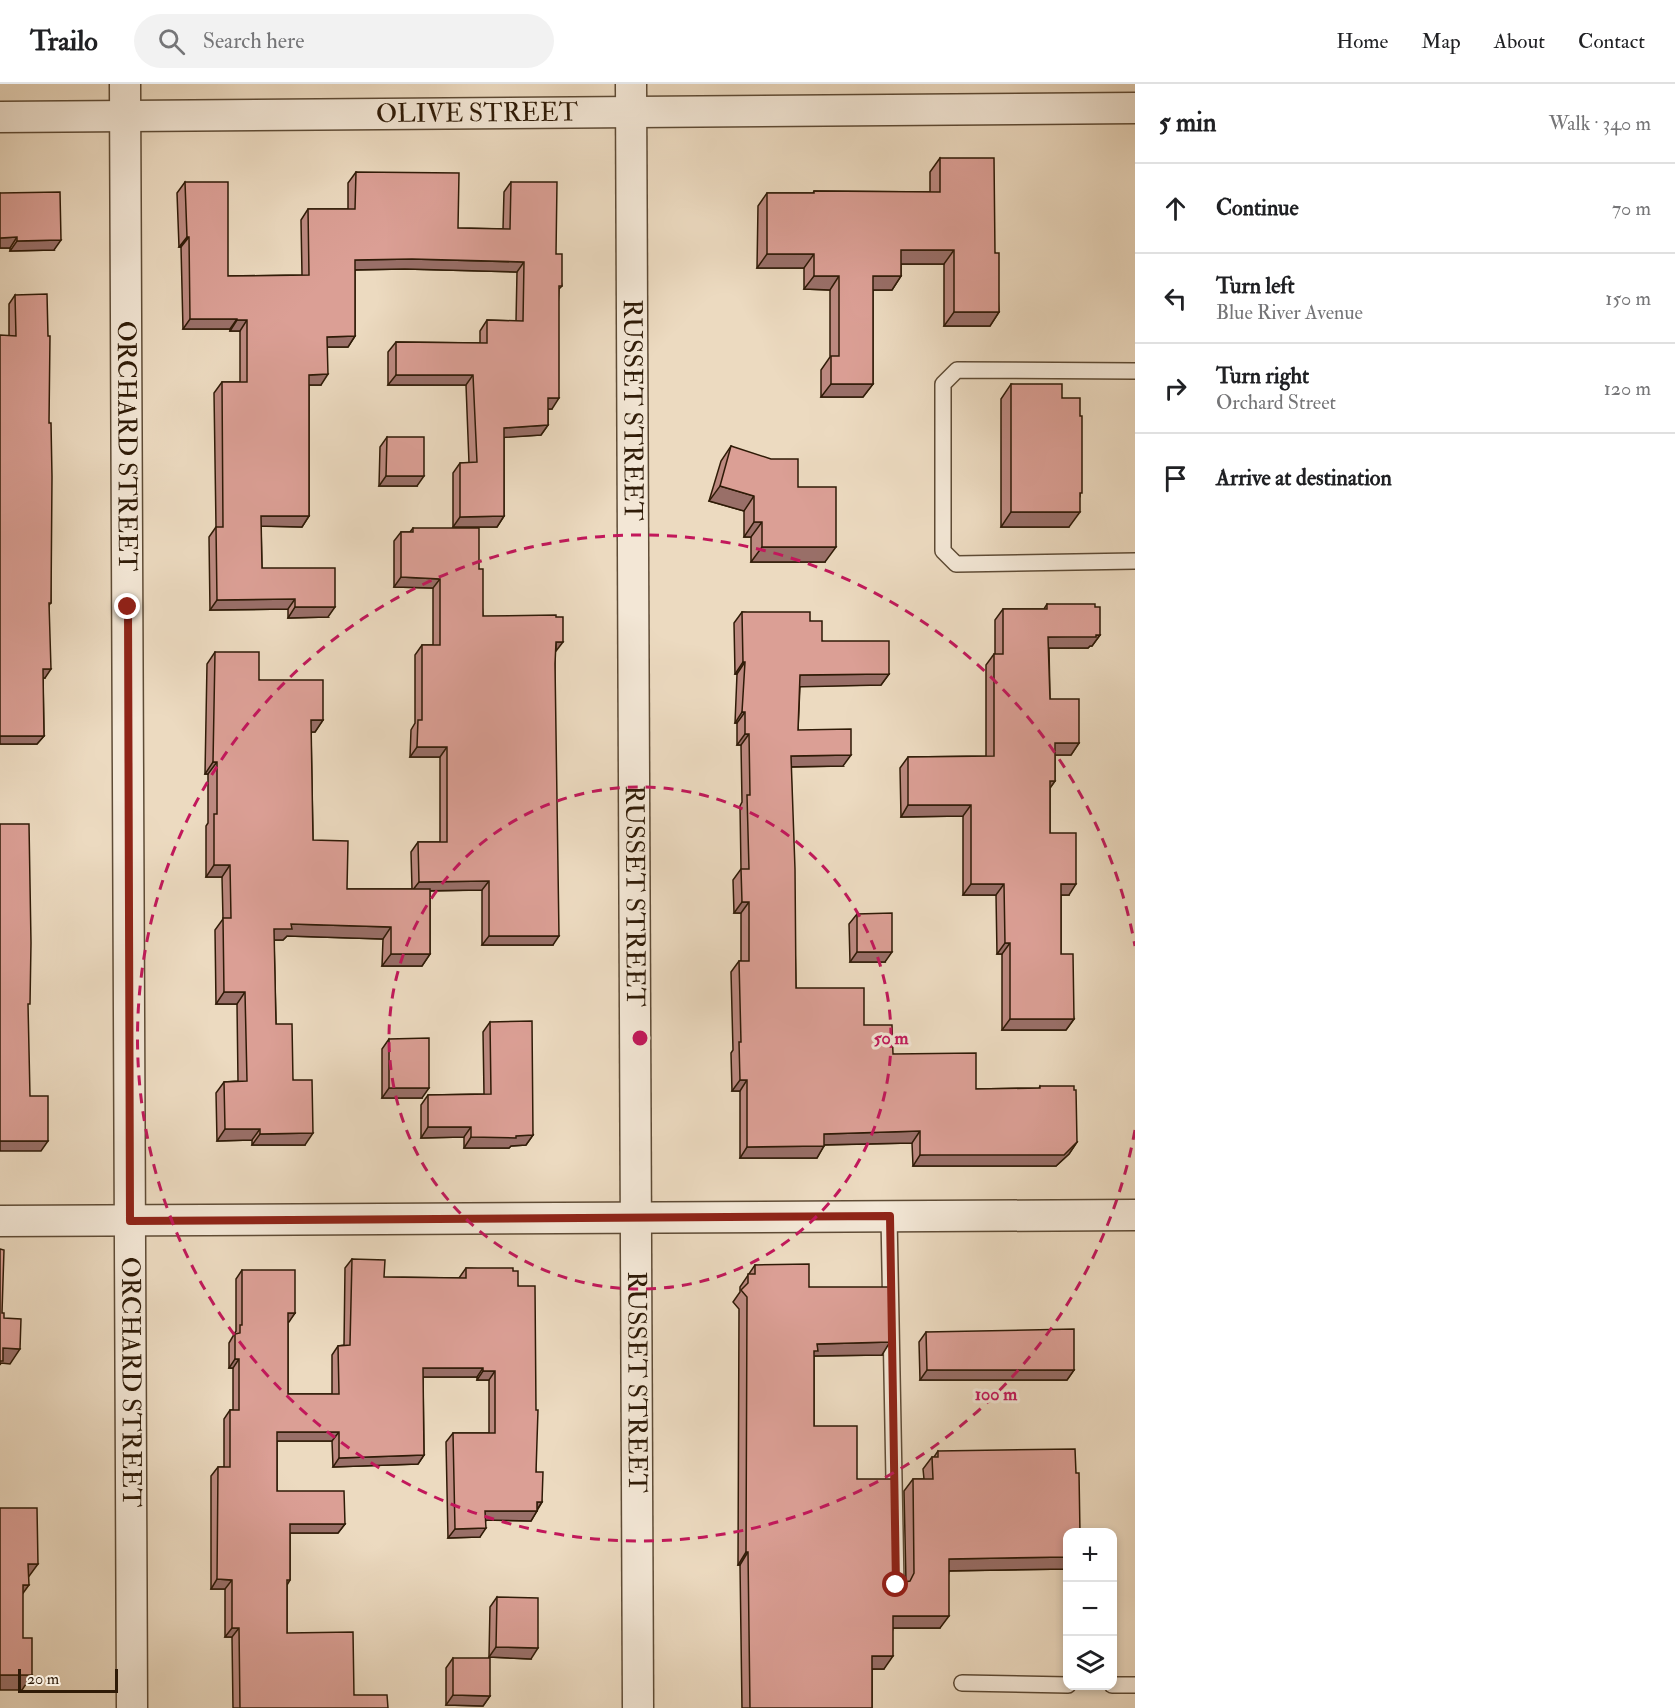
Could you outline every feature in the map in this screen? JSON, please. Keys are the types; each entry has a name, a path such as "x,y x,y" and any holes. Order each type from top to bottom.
{"street":[{"name":"ORCHARD STREET","path":"125,84 132,1708"},
{"name":"OLIVE STREET","path":"0,117 126,116 631,98 1135,108"},
{"name":"RUSSET STREET","path":"631,98 638,1708"},
{"path":"0,1221 1135,1215"}],"lane":[{"path":"1135,371 957,370 943,384 943,551 956,564 1135,561"},
{"path":"890,1216 896,1585"},
{"path":"962,1683 1063,1685"},
{"path":"1117,1685 1135,1684"}],"building":[{"path":"940,158 994,158 995,253 999,253 999,312 954,312 954,250 901,250 901,276 873,276 873,384 831,384 831,356 839,356 839,276 814,276 814,254 767,254 767,193 940,192"},
{"path":"356,172 459,173 458,228 510,229 511,182 557,182 556,254 562,254 562,286 559,286 559,398 548,398 548,425 504,428 504,516 460,517 460,463 477,462 473,375 396,375 396,342 487,343 487,320 523,321 524,262 355,260 355,336 327,337 328,374 309,375 309,516 261,516 262,568 335,568 335,607 295,607 295,599 217,600 216,527 223,527 222,382 247,382 247,320 190,319 189,237 187,237 185,182 228,182 228,276 309,275 308,209 355,209"},
{"path":"60,192 61,240 17,241 17,237 0,238 0,193"},
{"path":"47,294 48,336 50,336 49,423 51,423 52,477 51,603 49,603 51,669 43,669 44,736 0,736 0,335 16,336 15,295"},
{"path":"1011,384 1062,384 1062,398 1080,398 1082,493 1080,493 1080,512 1011,512"},
{"path":"387,437 424,437 424,476 386,476"},
{"path":"731,446 771,459 798,459 798,487 836,487 836,547 762,547 762,522 754,522 754,496 720,486"},
{"path":"413,528 479,528 479,569 483,569 483,616 556,615 556,617 563,617 563,642 556,642 555,664 559,936 489,936 489,881 419,882 418,842 447,842 447,747 417,747 418,720 422,720 422,645 440,645 440,579 401,577 401,532 413,532"},
{"path":"1047,604 1095,604 1095,607 1100,607 1100,635 1096,637 1048,637 1050,699 1079,699 1079,743 1055,743 1055,781 1050,781 1050,833 1076,833 1076,884 1061,884 1061,954 1073,954 1074,1019 1010,1019 1010,943 1005,943 1004,884 971,884 971,805 908,805 908,757 994,756 994,654 1003,654 1003,609 1047,609"},
{"path":"742,612 810,612 810,621 822,621 822,641 889,641 889,674 800,675 798,730 851,729 851,755 791,756 796,988 864,988 864,1025 892,1025 893,1054 976,1053 976,1089 1074,1086 1077,1142 1064,1155 920,1155 920,1131 824,1134 824,1146 747,1147 747,1080 740,1080 739,1042 741,1042 739,961 749,961 749,902 742,902 741,869 749,869 747,795 750,795 749,734 745,734 745,712 742,712 745,662 743,662"},
{"path":"215,652 259,652 259,680 323,680 323,720 311,720 313,840 348,841 347,889 430,889 430,954 391,954 391,927 291,924 292,929 274,929 276,1024 292,1024 293,1080 312,1080 313,1133 260,1134 260,1129 225,1129 224,1082 247,1081 245,992 224,992 223,918 231,918 230,865 214,865 214,814 217,814 217,762 213,762"},
{"path":"0,824 29,824 30,1096 48,1096 48,1141 0,1141"},
{"path":"892,913 892,952 857,952 857,914"},
{"path":"532,1021 533,1135 516,1136 516,1138 471,1137 471,1127 428,1127 428,1095 491,1094 490,1022"},
{"path":"429,1038 429,1088 389,1088 389,1039"},
{"path":"0,1249 4,1250 2,1313 4,1313 4,1318 21,1319 20,1349 3,1348 3,1361 0,1361"},
{"path":"352,1259 385,1260 384,1277 466,1278 466,1268 513,1268 513,1271 518,1271 518,1286 535,1286 536,1410 538,1410 536,1472 543,1472 542,1502 537,1502 537,1511 485,1511 486,1528 455,1529 453,1433 495,1433 495,1371 483,1371 483,1368 423,1368 424,1455 339,1458 339,1432 277,1432 277,1491 344,1491 345,1524 290,1524 287,1633 353,1632 354,1695 387,1695 388,1708 240,1708 239,1628 232,1628 232,1580 217,1579 218,1467 230,1467 230,1410 239,1410 239,1359 235,1359 235,1334 240,1333 240,1325 242,1325 242,1270 295,1270 295,1313 288,1313 288,1394 339,1394 338,1346 350,1345"},
{"path":"809,1264 809,1287 889,1287 890,1342 817,1344 818,1351 814,1351 814,1426 857,1426 857,1479 893,1479 897,1578 905,1582 910,1581 914,1573 913,1479 933,1479 932,1457 938,1457 938,1451 1075,1449 1076,1473 1079,1473 1080,1528 1063,1528 1063,1557 949,1559 949,1616 893,1616 893,1656 872,1656 872,1708 750,1708 748,1552 746,1552 747,1297 741,1290 748,1283 748,1274 755,1274 755,1265"},
{"path":"1074,1329 1074,1370 927,1370 926,1332"},
{"path":"0,1508 37,1508 38,1564 28,1564 29,1585 23,1585 23,1638 32,1638 32,1675 0,1675"},
{"path":"497,1597 538,1598 538,1648 496,1647"},
{"path":"453,1658 490,1658 490,1696 453,1695"}],"route":[{"path":"128,607 130,1221 890,1216 896,1585"}]}
